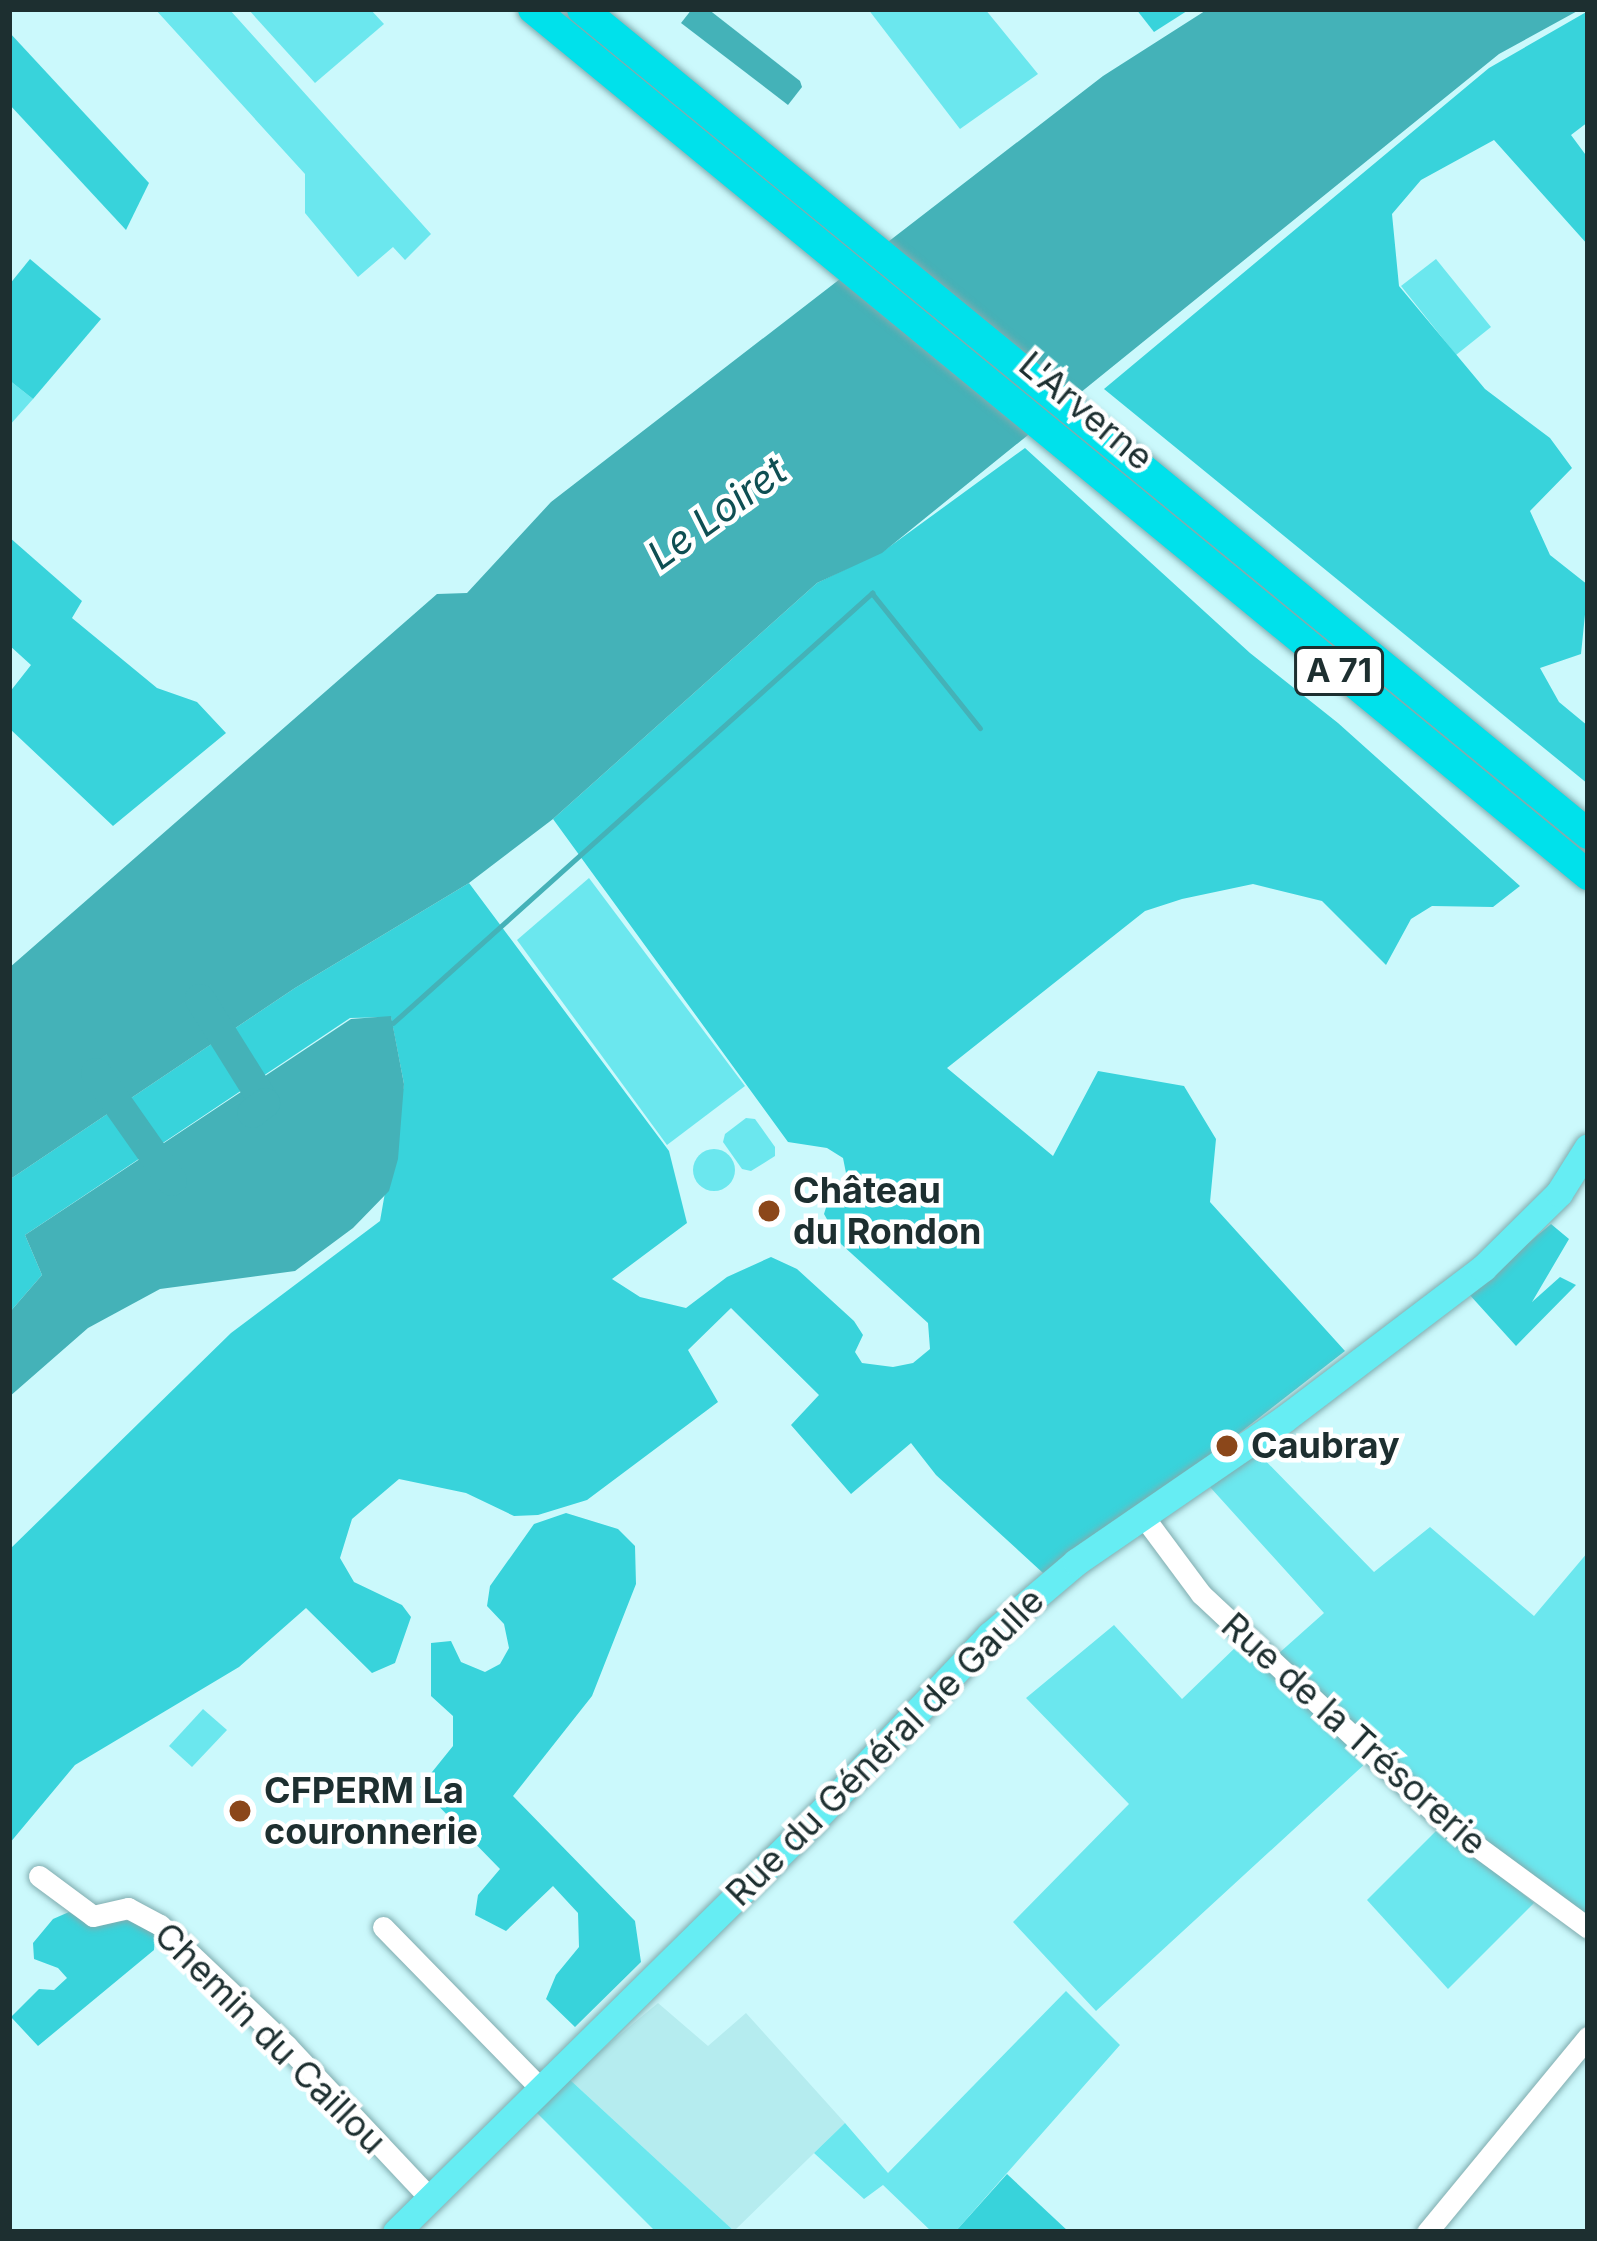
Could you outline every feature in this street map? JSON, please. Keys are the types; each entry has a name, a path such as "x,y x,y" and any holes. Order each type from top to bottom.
{"highway":[{"name":"L'Arverne","path":"533,9 1112,440 1588,834"},
{"name":"L'Arverne","path":"582,9 1091,466 1588,875"}],"main road":[{"name":"Rue du Général de Gaulle","path":"396,2232 828,1806 990,1635 1073,1564 1285,1419 1483,1268 1559,1193 1588,1148"}],"street":[{"name":"Rue de la Trésorerie","path":"1143,1516 1201,1594 1448,1825 1588,1928"},
{"name":"Chemin du Caillou","path":"39,1876 93,1916 128,1908 160,1925 287,2046 429,2198"},
{"path":"383,1927 540,2088"},
{"path":"1427,2232 1588,2037"}],"shaded area":[{"path":"155,9 229,9 431,234 405,260 393,247 358,277 305,213 305,174"},
{"path":"248,9 370,9 384,24 315,83"},
{"path":"868,9 985,9 1038,74 960,129"},
{"path":"1136,9 1190,9 1154,32"},
{"path":"1588,11 1588,122 1571,135 1588,158 1588,245 1494,140 1421,180 1392,214 1399,286 1485,389 1550,438 1572,468 1530,511 1550,555 1588,585 1581,654 1540,668 1559,702 1588,726 1588,784 1104,389 1489,68"},
{"path":"9,32 149,183 126,230 9,104"},
{"path":"30,259 101,319 33,399 9,380 9,285"},
{"path":"1436,259 1491,327 1456,355 1401,286"},
{"path":"9,380 33,399 9,426"},
{"path":"1025,448 1250,653 1338,723 1520,886 1493,907 1432,906 1411,919 1386,965 1322,901 1253,884 1182,899 1145,911 947,1068 1053,1156 1098,1071 1184,1086 1216,1139 1210,1202 1345,1351 1192,1470 1043,1573 936,1475 911,1443 851,1494 791,1425 819,1395 731,1308 688,1350 718,1402 587,1500 538,1515 514,1516 466,1493 399,1479 352,1519 340,1558 354,1582 402,1605 411,1617 395,1663 372,1673 306,1608 239,1667 75,1765 9,1844 9,1550 231,1333 380,1221 404,1084 391,1017 350,1018 25,1235 42,1275 9,1313 9,1180 295,988 469,883 669,1151 687,1223 612,1279 640,1297 686,1308 727,1277 771,1257 797,1269 854,1321 863,1335 855,1352 862,1363 893,1367 913,1363 930,1349 928,1323 841,1244 824,1214 829,1198 847,1178 843,1158 827,1148 788,1142 553,819 817,583 885,550"},
{"path":"9,537 82,601 72,618 157,688 197,702 226,733 113,826 9,728 9,693 31,665 9,645"},
{"path":"589,878 745,1086 667,1145 517,940"},
{"path":"746,1118 755,1119 775,1147 775,1156 751,1171 742,1169 723,1142 725,1134"},
{"path":"714,1149 729,1155 735,1170 729,1185 714,1191 699,1185 693,1170 699,1155"},
{"path":"1551,1224 1569,1239 1532,1302 1560,1277 1576,1285 1516,1346 1468,1293"},
{"path":"1257,1452 1374,1572 1430,1527 1534,1616 1588,1552 1588,1917 1536,1883 1433,1798 1278,1654 1324,1613 1210,1487"},
{"path":"566,1513 618,1529 635,1546 636,1584 592,1696 513,1796 635,1921 641,1962 575,2027 546,1999 556,1975 579,1947 578,1913 553,1886 506,1931 475,1915 478,1895 500,1869 420,1787 453,1746 453,1716 431,1696 431,1643 451,1641 461,1662 485,1672 500,1664 509,1648 504,1624 487,1606 490,1586 534,1524"},
{"path":"1114,1625 1182,1699 1240,1643 1367,1762 1096,2011 1013,1922 1129,1804 1026,1698"},
{"path":"203,1709 227,1730 192,1767 169,1746"},
{"path":"1441,1826 1534,1903 1448,1989 1367,1900"},
{"path":"69,1912 86,1922 141,1920 155,1935 154,1950 38,2046 11,2017 39,1989 54,1990 67,1978 58,1968 34,1959 33,1943 53,1919"},
{"path":"1066,1991 1120,2045 955,2232 932,2232 883,2185 864,2199 814,2153 845,2123 888,2173"},
{"path":"658,2003 708,2046 746,2013 845,2123 734,2231 568,2078"},
{"path":"568,2078 734,2231 656,2232 534,2110"},
{"path":"1007,2174 1069,2232 955,2232"}],"water":[{"path":"692,9 708,9 800,81 802,87 788,105 681,23"},
{"name":"Le Loiret","path":"1208,9 1581,9 1499,54 882,553 817,583 553,819 469,883 295,988 9,1180 9,968 437,594 467,593 551,502 1103,76"},
{"path":"391,1016 404,1084 398,1159 389,1191 353,1228 295,1271 160,1289 88,1328 9,1397 9,1313 42,1275 25,1235 351,1019"}],"waterway":[{"path":"393,1023 872,593 980,728"},
{"path":"200,999 265,1103 252,1113"},
{"path":"96,1073 172,1181"}],"place":[{"name":"Château du Rondon","path":"769,1211"},
{"name":"Caubray","path":"1227,1446"},
{"name":"CFPERM La couronnerie","path":"240,1811"}]}
